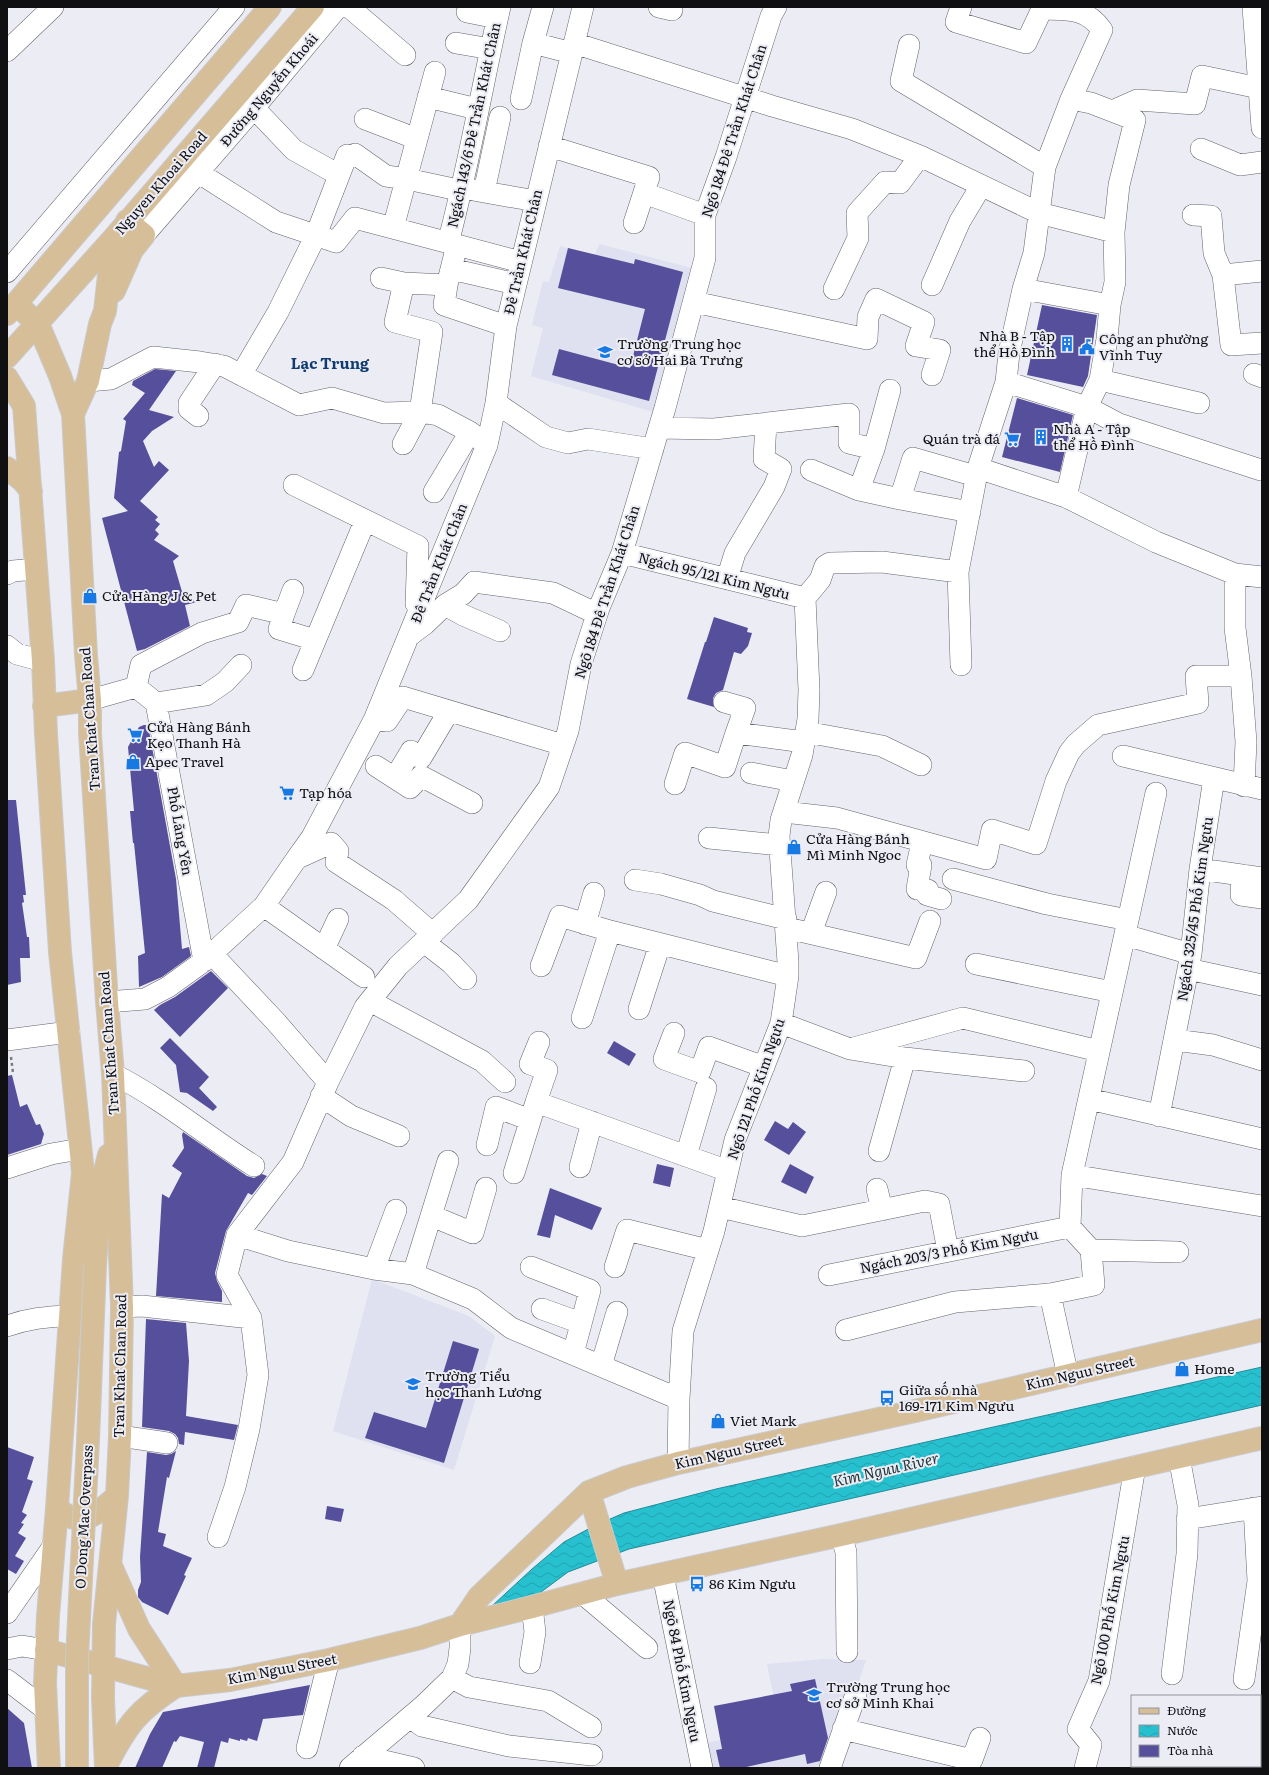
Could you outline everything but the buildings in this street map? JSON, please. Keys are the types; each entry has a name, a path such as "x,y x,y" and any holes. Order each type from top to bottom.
{"main road":[{"path":"38,324 11,309 270,7"},
{"name":"Nguyen Khoai Road","path":"7,358 128,222 313,7"},
{"path":"73,414 88,381 100,324 105,311 132,250 144,235 128,222"},
{"path":"105,311 113,239"},
{"name":"Tran Khat Chan Road","path":"38,324 60,376 73,414 86,655 90,700 90,733 113,1074 122,1307 120,1436 117,1496 104,1624 103,1666 106,1767"},
{"path":"7,378 24,406 43,661 44,706 60,952 83,1173 74,1259 46,1650 45,1709 49,1768"},
{"path":"7,468 31,491"},
{"path":"44,706 90,700"},
{"name":"O Dong Mac Overpass","path":"77,1768 77,1658 88,1441 94,1266 100,1191 115,1133"},
{"name":"O Dong Mac Overpass","path":"83,1173 94,1266"},
{"name":"Kim Nguu Street","path":"460,1625 479,1597 592,1503 627,1477 1262,1330"},
{"name":"Kim Nguu Street","path":"46,1650 176,1686 230,1680 329,1660 420,1638 460,1625 582,1593 615,1576 663,1575 1262,1438"},
{"path":"57,1508 66,1516 76,1519 84,1518 95,1514 117,1496"},
{"path":"592,1503 615,1576"},
{"path":"106,1767 121,1736 136,1717 152,1702 176,1686 139,1629 111,1566"}],"street":[{"path":"7,51 53,7"},
{"path":"7,272 234,7"},
{"name":"Đường Nguyễn Khoái","path":"199,172 338,7"},
{"path":"348,7 405,56"},
{"path":"521,98 533,43 544,7"},
{"name":"Đê Trần Khát Chân","path":"107,1002 145,999 168,987 208,957 264,906 312,837 374,720 488,445 496,403 506,326 583,7"},
{"name":"Ngõ 184 Đê Trần Khát Chân","path":"237,1235 293,1162 324,1089 365,1007 398,966 468,900 549,787 568,731 581,664 597,614 622,553 694,302 705,258 705,215 746,97 771,16 776,7"},
{"path":"961,7 956,22 1026,43 1042,9 1074,8 1095,21 1102,30 1071,99 1045,167 1034,253 1009,353 1006,382 972,470 970,512 958,572 961,665"},
{"path":"1253,7 1262,128"},
{"path":"467,12 499,13"},
{"name":"Ngách 143/6 Đê Trần Khát Chân","path":"499,13 473,130 456,188 453,244 444,305 506,326"},
{"path":"456,43 491,49"},
{"path":"533,43 573,48 852,129 920,156 1039,213 1114,232"},
{"path":"909,45 901,81 1045,167"},
{"path":"393,228 435,72"},
{"path":"1112,111 1137,100 1194,104 1202,76 1259,88"},
{"path":"428,97 478,109"},
{"path":"1066,496 1087,407 1100,380 1107,339 1110,304 1115,282 1114,232 1119,185 1135,120 1091,103 1071,99"},
{"path":"254,108 294,150 339,175"},
{"path":"365,119 417,139"},
{"path":"473,130 498,124 484,192"},
{"path":"549,146 649,177 634,223"},
{"path":"1201,149 1240,165 1262,162"},
{"path":"241,375 278,312 316,235 339,175 351,155 386,176 536,201"},
{"path":"834,289 858,238 858,213 885,182 900,183 920,156"},
{"path":"199,172 276,222 336,242 355,218 521,262"},
{"name":"Nguyen Khoai Road","path":"144,235 199,172"},
{"path":"932,285 960,221 981,186"},
{"path":"644,193 705,215"},
{"path":"1193,216 1211,216 1214,253 1223,275 1231,345 1262,343"},
{"path":"1223,275 1262,271"},
{"path":"381,278 404,284 449,277 516,284"},
{"path":"403,444 420,412 432,332 395,322 404,284"},
{"path":"1024,289 1110,304"},
{"path":"694,302 867,339 868,317 876,299 924,322 916,346 940,350 932,375"},
{"path":"88,381 111,379 152,357 215,364 224,366 300,405 332,398 384,413 420,412 438,416 470,432 488,445"},
{"path":"198,416 189,409 189,403 215,364"},
{"path":"1100,380 1199,403"},
{"path":"1006,382 1087,407 1119,424 1261,470"},
{"path":"859,490 874,449 890,390"},
{"path":"496,403 546,437 568,442 588,438 653,449"},
{"path":"659,428 714,429 849,414 849,443 874,449"},
{"path":"727,579 735,554 774,487 781,469 764,459 766,423"},
{"path":"434,492 470,432"},
{"path":"900,499 913,458 972,470 1066,496 1156,542 1235,574 1262,577"},
{"path":"811,470 859,490 970,512"},
{"path":"294,485 418,546 412,627 425,624 445,605 463,594 474,582 553,593 597,614"},
{"path":"303,670 365,521"},
{"name":"Ngách 95/121 Kim Ngưu","path":"622,553 805,598"},
{"path":"805,598 820,580 825,566 830,563 882,562 958,572"},
{"path":"7,574 36,569"},
{"path":"1123,756 1253,788 1246,742 1242,676 1235,628 1235,574"},
{"path":"293,590 279,630 315,640"},
{"name":"Ngõ 121 Phố Kim Ngưu","path":"678,1464 679,1399 683,1331 720,1207 735,1140 781,1023 788,976 786,924 779,845 784,812 802,755 810,690 805,598"},
{"path":"136,687 141,665 202,633 238,622 246,604 284,614"},
{"path":"445,605 463,615 500,631"},
{"path":"7,646 17,654 43,661"},
{"path":"136,687 156,703 206,695 225,682 241,665"},
{"path":"784,812 837,818 986,858 992,830 1036,844 1056,781 1069,754 1076,744 1098,726 1198,703 1196,676 1242,676"},
{"path":"90,700 136,687"},
{"path":"374,720 387,721 403,698 563,745"},
{"path":"675,784 685,753 725,767 745,708 724,702"},
{"name":"Phố Lãng Yên","path":"156,703 208,957"},
{"path":"395,778 411,752 421,758 449,711"},
{"path":"736,733 805,737 882,746 921,765"},
{"path":"376,766 410,788 421,776 472,802"},
{"path":"751,773 793,781"},
{"name":"Ngách 325/45 Phố Kim Ngưu","path":"1159,1116 1190,962 1200,869 1214,778"},
{"path":"846,1330 955,1302 1050,1294 1094,1285 1091,1250 1070,1227 1072,1175 1156,793"},
{"path":"709,838 779,845"},
{"path":"922,842 917,865 921,865 917,889 928,890 927,895 941,899"},
{"path":"297,858 331,843 338,851 336,862 394,900 466,979"},
{"path":"1200,869 1252,876 1241,896 1262,898"},
{"path":"953,879 1126,927 1190,962 1262,985"},
{"path":"635,880 661,884 700,896 713,902 811,932 916,958 930,921"},
{"path":"811,932 826,892"},
{"path":"585,924 594,893"},
{"path":"264,906 364,977"},
{"path":"541,966 560,916 610,931 788,976"},
{"path":"324,948 338,919"},
{"path":"582,1018 610,931"},
{"path":"639,1009 660,944"},
{"path":"208,957 276,1022 324,1089 351,1116 398,1136"},
{"path":"976,964 1112,992"},
{"path":"370,1001 482,1061 505,1082"},
{"path":"850,1049 963,1018 1099,1051"},
{"path":"781,1023 850,1049 905,1058 1024,1071"},
{"path":"7,1040 69,1032"},
{"path":"674,1033 664,1059 700,1072 709,1047 764,1067"},
{"path":"1175,1040 1213,1045 1262,1060"},
{"path":"514,1173 547,1070 530,1064 539,1042"},
{"path":"879,1151 905,1058"},
{"path":"113,1074 138,1087 229,1151 254,1166"},
{"path":"686,1156 706,1088"},
{"path":"1088,1099 1262,1139"},
{"path":"487,1144 496,1107 533,1111 592,1122 728,1171"},
{"path":"580,1167 592,1122"},
{"path":"7,1168 50,1154 80,1149"},
{"path":"413,1274 448,1161"},
{"path":"1072,1175 1262,1206"},
{"path":"432,1216 473,1233 486,1188"},
{"path":"877,1189 882,1210"},
{"path":"720,1207 802,1226 925,1201 939,1204 948,1251"},
{"path":"374,1269 396,1210"},
{"name":"Ngách 203/3 Phố Kim Ngưu","path":"829,1275 1070,1227"},
{"path":"615,1267 627,1230 708,1250"},
{"path":"218,1537 235,1487 249,1429 258,1375 251,1318 228,1275 237,1235 288,1251 374,1269 413,1274 473,1299 511,1328 679,1399"},
{"path":"1091,1250 1178,1252"},
{"path":"531,1267 590,1290 573,1354"},
{"path":"1050,1294 1068,1376"},
{"path":"122,1307 142,1306 251,1318"},
{"path":"542,1309 581,1323"},
{"path":"601,1366 617,1312"},
{"path":"7,1326 26,1319 48,1316 71,1316"},
{"path":"120,1436 167,1443"},
{"path":"1172,1674 1187,1554 1188,1506 1179,1457"},
{"name":"Ngõ 100 Phố Kim Ngưu","path":"1085,1768 1091,1745 1078,1729 1099,1681 1135,1467"},
{"path":"1188,1519 1258,1508 1258,1581 1244,1679"},
{"path":"841,1535 846,1552 847,1652"},
{"path":"7,1613 54,1545"},
{"name":"Ngõ 84 Phố Kim Ngưu","path":"663,1575 702,1768"},
{"path":"582,1593 647,1648"},
{"path":"530,1663 535,1632 532,1607"},
{"path":"357,1762 410,1717 452,1678 458,1664 460,1625"},
{"path":"7,1649 22,1646 46,1650"},
{"path":"307,1748 329,1660"},
{"path":"452,1678 469,1687 548,1701 591,1727"},
{"path":"7,1680 45,1709"},
{"path":"830,1768 856,1694"},
{"path":"410,1717 422,1726 509,1746 592,1755"},
{"path":"843,1729 972,1760 980,1738"},
{"path":"357,1762 414,1768"}],"shaded area":[{"name":"Trường Trung học cơ sở Hai Bà Trưng","path":"599,244 696,269 657,413 531,376 543,328 532,325 543,281 549,282 560,246 595,255"},
{"name":"Trường Tiểu học Thanh Lương","path":"372,1279 469,1316 495,1336 454,1470 333,1431"},
{"name":"Trường Trung học cơ sở Minh Khai","path":"823,1659 866,1660 830,1768 712,1768 707,1743 780,1727 767,1664"},
{"path":"1262,1710 1262,1768 1225,1768 1261,1767"}],"water":[{"name":"Kim Nguu River","path":"1262,1367 1262,1405 629,1549 568,1572 537,1595 492,1606 564,1542 594,1526 624,1513 716,1489"}],"place":[{"name":"Nhà B - Tập thể Hồ Đình","path":"1067,344"},
{"name":"Công an phường Vĩnh Tuy","path":"1087,347"},
{"name":"Trường Trung học cơ sở Hai Bà Trưng","path":"605,352"},
{"name":"Nhà A - Tập thể Hồ Đình","path":"1041,437"},
{"name":"Quán trà đá","path":"1012,439"},
{"name":"Cửa Hàng J & Pet","path":"90,596"},
{"name":"Cửa Hàng Bánh Kẹo Thanh Hà","path":"135,735"},
{"name":"Apec Travel","path":"133,762"},
{"name":"Tạp hóa","path":"287,793"},
{"name":"Cửa Hàng Bánh Mì Minh Ngoc","path":"794,847"},
{"name":"Home","path":"1182,1369"},
{"name":"Trường Tiểu học Thanh Lương","path":"413,1384"},
{"name":"Giữa số nhà 169-171 Kim Ngưu","path":"887,1398"},
{"name":"Viet Mark","path":"718,1421"},
{"name":"86 Kim Ngưu","path":"697,1584"},
{"name":"Trường Trung học cơ sở Minh Khai","path":"814,1695"}],"district":[{"name":"Lạc Trung","path":"330,364"}]}
